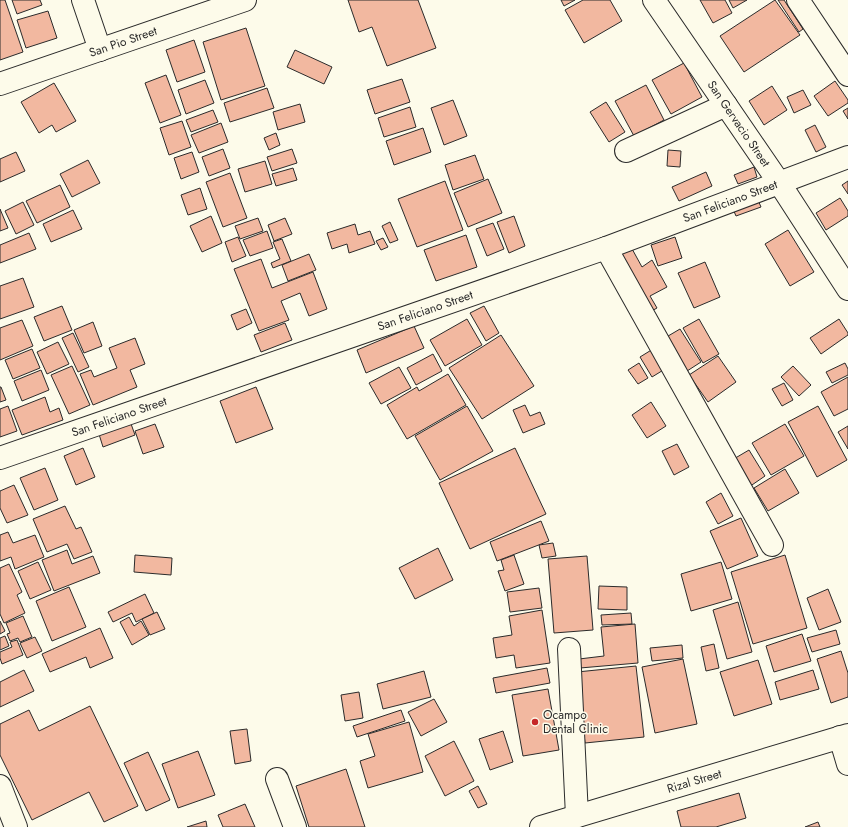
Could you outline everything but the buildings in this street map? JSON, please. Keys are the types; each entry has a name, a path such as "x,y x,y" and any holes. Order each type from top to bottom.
{"street":[{"path":"83,0 100,50"},
{"name":"San Pio Street","path":"0,84 246,0"},
{"name":"San Gervacio Street","path":"654,0 780,184 848,289"},
{"path":"798,0 848,75"},
{"path":"626,151 726,105"},
{"name":"San Feliciano Street","path":"0,458 606,248 780,184 848,157"},
{"path":"606,248 772,545"},
{"path":"569,649 576,816"},
{"path":"844,736 848,764"},
{"name":"Rizal Street","path":"541,827 844,736"},
{"path":"277,779 295,827"},
{"path":"0,786 16,827"}],"place":[{"name":"Ocampo Dental Clinic","path":"535,722"}]}
